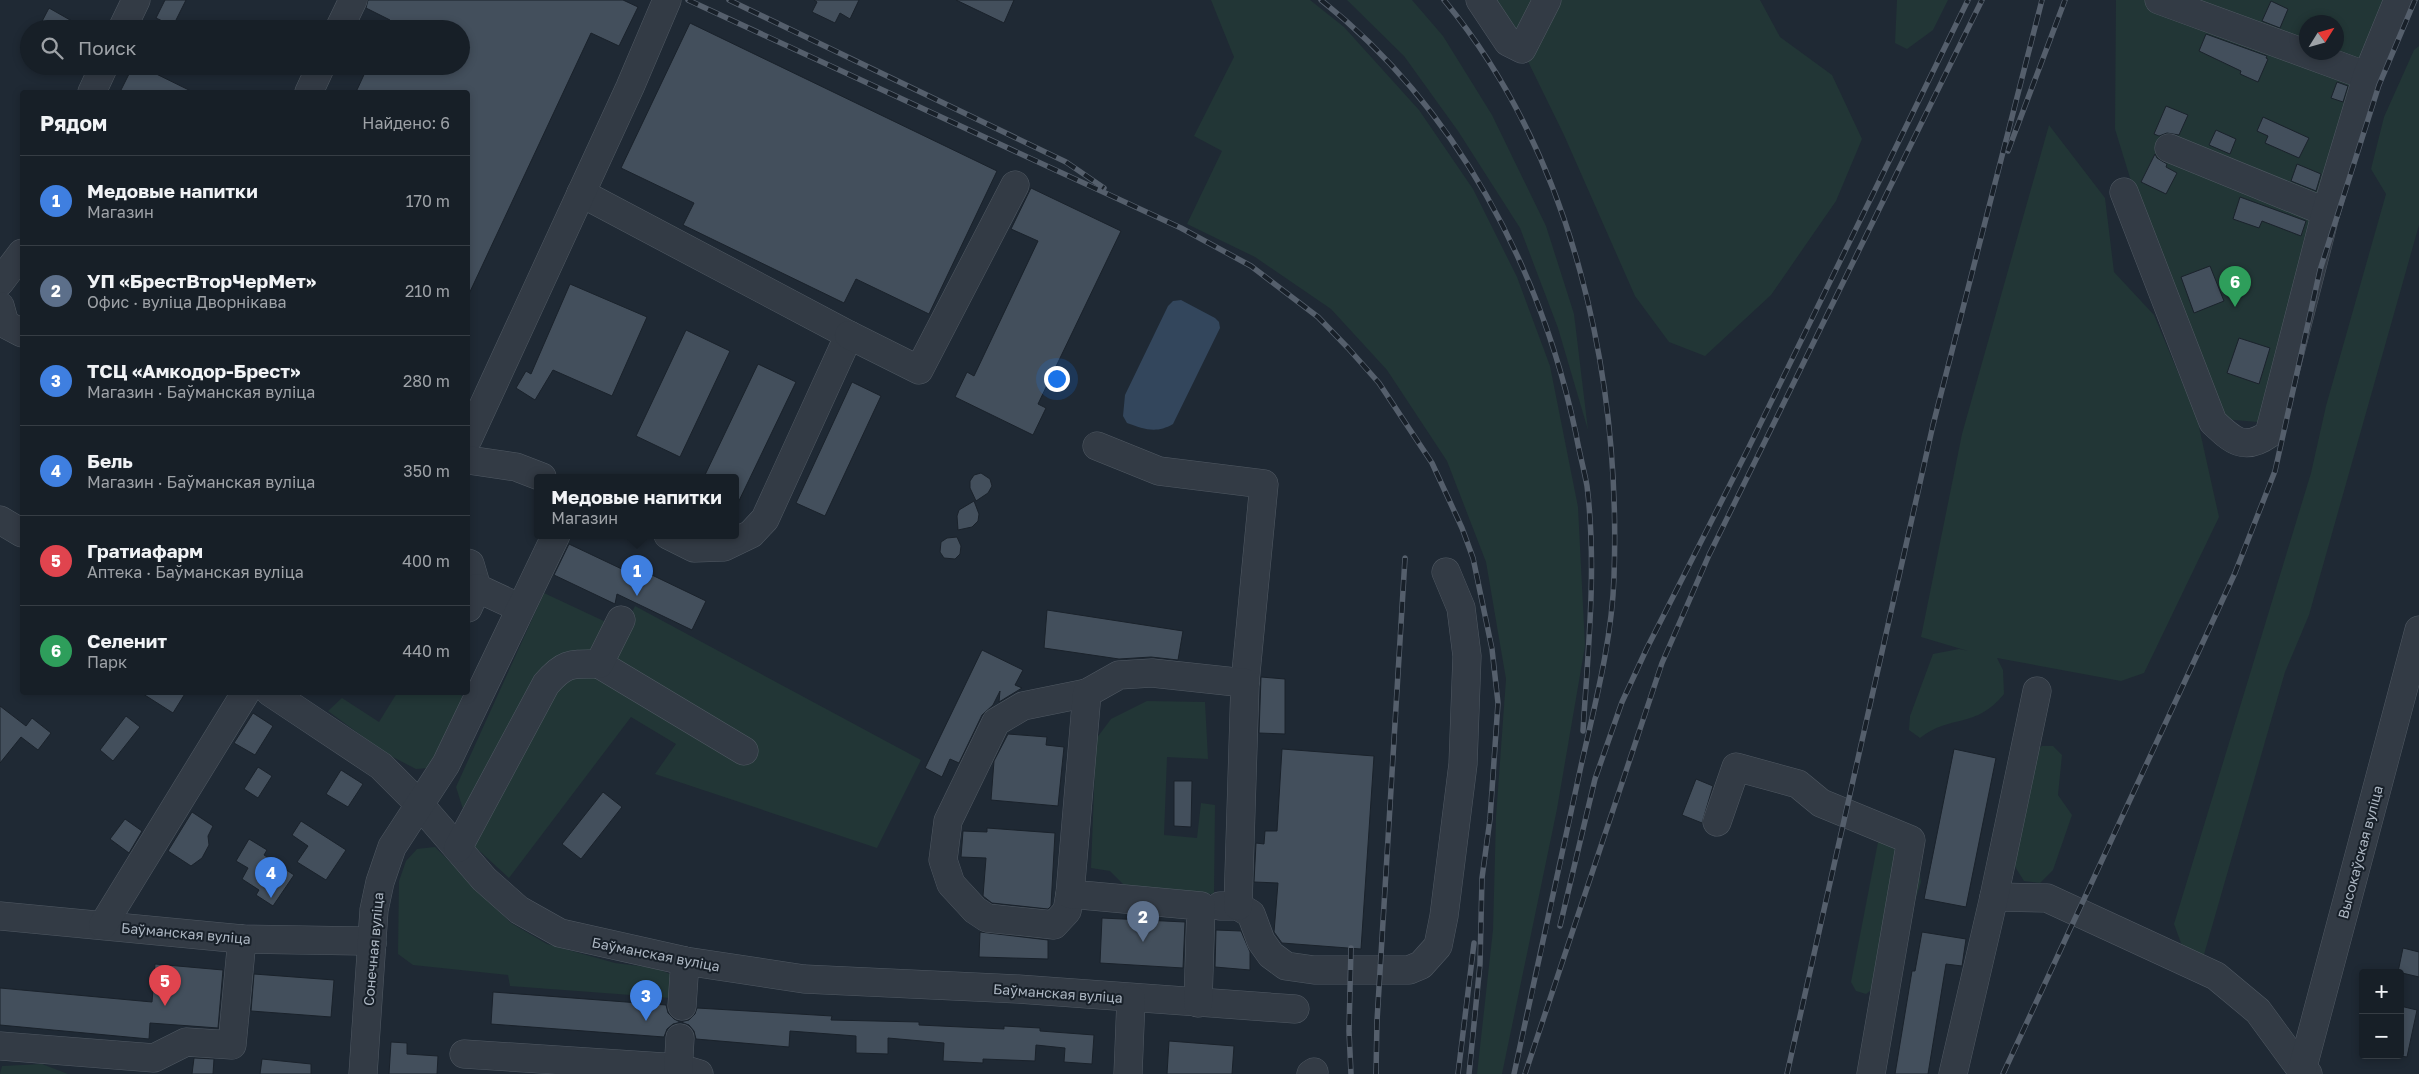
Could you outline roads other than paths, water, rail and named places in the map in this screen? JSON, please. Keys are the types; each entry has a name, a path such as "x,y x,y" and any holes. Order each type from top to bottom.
{"street":[{"path":"126,20 136,0"},
{"path":"344,20 353,0"},
{"path":"470,435 630,87 667,0"},
{"path":"1480,0 1508,42 1522,49 1547,0"},
{"path":"2159,0 2367,76"},
{"path":"2124,192 2212,422 2228,436 2244,444 2257,443 2269,434 2326,212 2367,76 2398,0"},
{"path":"93,90 100,75"},
{"path":"310,90 318,75"},
{"path":"2169,148 2326,212"},
{"path":"581,193 919,370 1015,184"},
{"path":"0,282 20,256"},
{"path":"0,306 4,324 20,332"},
{"path":"676,539 694,548 724,547 751,534 765,519 849,335"},
{"path":"1097,446 1159,471 1264,484 1245,683 1238,906"},
{"path":"470,460 516,467 534,474"},
{"path":"0,520 20,532"},
{"name":"Сонечная вуліца","path":"470,694 476,676 520,608 554,539"},
{"path":"470,564 472,598 520,608"},
{"path":"1070,894 1201,906 1238,906 1251,914 1261,941 1271,955 1286,966 1314,970 1409,970 1421,965 1438,946 1444,916 1463,764 1467,656 1461,608 1446,572"},
{"path":"599,664 621,620"},
{"name":"Высокаўская вуліца","path":"2304,1073 2419,630"},
{"path":"458,848 546,684 558,669 574,664 599,664 744,751"},
{"path":"1087,693 1067,911 1054,925 986,918 975,910 951,884 943,860 948,821 996,722 1023,706 1087,693 1118,675 1152,673 1245,683"},
{"path":"1953,1074 1994,897 2037,691"},
{"path":"103,925 244,695"},
{"name":"Баўманская вуліца","path":"274,695 381,766 420,805 484,879 519,910 560,933 685,961 804,979 1018,989 1131,999 1295,1009"},
{"name":"Сонечная вуліца","path":"363,1074 374,910 383,873 392,847 446,764 470,695"},
{"path":"1717,822 1736,767 1798,784 1820,803 1911,840 1871,1074"},
{"path":"1994,897 2047,898 2216,976 2258,1011 2304,1073"},
{"path":"1198,1003 1201,906"},
{"name":"Баўманская вуліца","path":"0,916 242,939 362,941 372,944"},
{"path":"0,1046 154,1058 186,1042 232,1045 242,939"},
{"path":"682,1006 685,961"},
{"path":"1128,1074 1131,999"},
{"path":"464,1054 685,1072 680,1038"}],"water":[{"path":"1181,300 1215,318 1219,322 1220,328 1173,424 1155,430 1127,423 1123,416 1125,395 1168,306 1173,301"}],"railway":[{"path":"688,0 1181,228 1251,266 1318,317 1379,383 1432,463 1462,528 1473,558 1492,649 1498,703 1490,819 1482,878 1480,964 1469,1074"},
{"path":"729,0 1066,162 1104,188"},
{"path":"1321,0 1369,43 1413,90 1452,141 1486,195 1516,252 1540,311 1561,372 1587,486 1590,516 1591,578 1583,731"},
{"path":"1444,0 1489,62 1526,128 1557,199 1580,272 1598,348 1609,425 1614,501 1613,601 1606,648 1514,1074"},
{"path":"1560,926 1595,779 1622,702 1968,0"},
{"path":"1525,1074 1662,663 1709,555 1982,0"},
{"path":"1787,1074 1933,425 2042,0"},
{"path":"2008,151 2065,0"},
{"path":"2003,1074 2235,573 2275,471 2320,270 2379,85 2415,0"},
{"path":"1376,1074 1377,1021 1405,558"},
{"path":"1458,1074 1474,943"},
{"path":"1351,948 1349,1031 1351,1074"}],"place":[{"name":"Селенит","path":"2235,307"},
{"name":"Медовые напитки","path":"637,596"},
{"name":"Бель","path":"271,898"},
{"name":"УП «БрестВторЧерМет»","path":"1143,942"},
{"name":"Гратиафарм","path":"165,1006"},
{"name":"ТСЦ «Амкодор-Брест»","path":"646,1021"}]}
